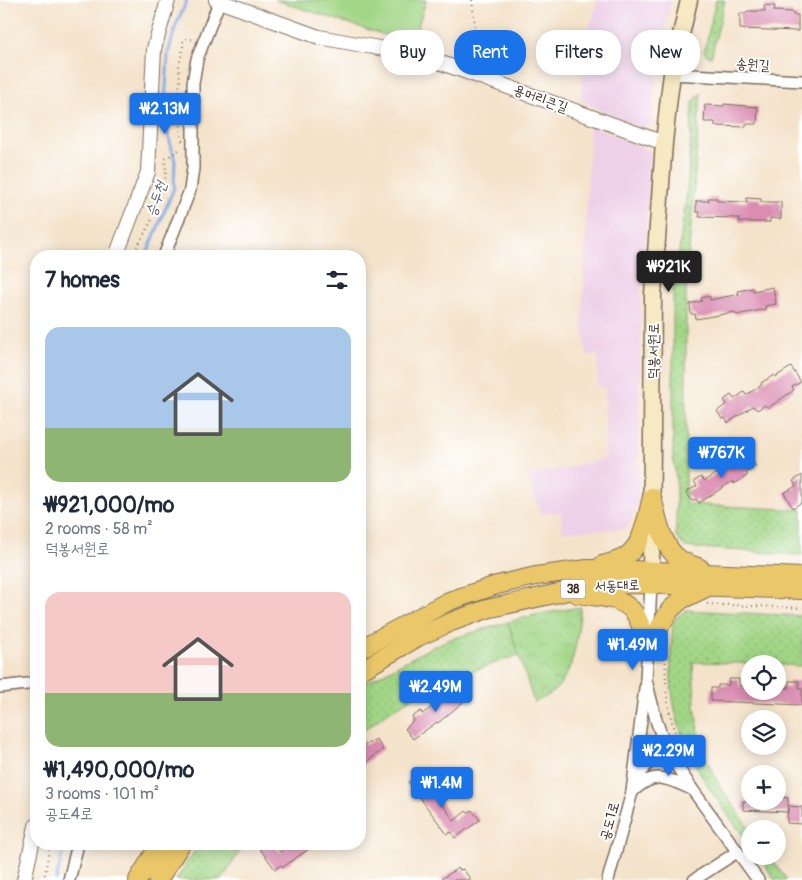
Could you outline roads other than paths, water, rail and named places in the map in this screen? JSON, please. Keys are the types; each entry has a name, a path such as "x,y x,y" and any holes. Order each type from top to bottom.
{"main road":[{"name":"덕봉서원로","path":"682,30 689,0"},
{"name":"덕봉서원로","path":"651,577 654,294 664,143 672,75"},
{"path":"587,570 621,559 632,551 640,540 652,497"},
{"path":"648,648 670,610 681,600 712,580 680,560 672,552 664,539 652,497"},
{"name":"서동대로","path":"366,646 449,600 497,585 536,576 587,570 651,577 712,580 802,590"},
{"name":"서동대로","path":"366,667 418,637 486,609 561,591 651,577"},
{"name":"서동대로","path":"712,580 802,577"},
{"path":"561,591 613,600 627,605 636,615 648,648"},
{"path":"138,880 156,850"},
{"path":"158,880 177,850"}],"street":[{"path":"118,250 148,172 154,48 168,0"},
{"path":"166,250 190,190 193,168 193,83 197,59 219,1"},
{"name":"용머리큰길","path":"219,1 319,37 422,56 664,143"},
{"name":"송원길","path":"691,75 802,81"},
{"name":"공도1로","path":"608,880 632,792 641,735 646,680 651,577"},
{"path":"646,680 656,720 667,751 758,880"},
{"path":"0,687 30,684"},
{"path":"632,792 641,772 648,763 667,751"},
{"path":"632,792 643,781 656,777 671,780 692,789"},
{"path":"24,880 31,850"},
{"path":"70,880 77,850"},
{"path":"694,880 737,852"}],"waterway":[{"name":"승두천","path":"148,250 174,188 175,161 165,122 168,54 176,25 187,0"},
{"name":"승두천","path":"56,880 64,850"}]}
